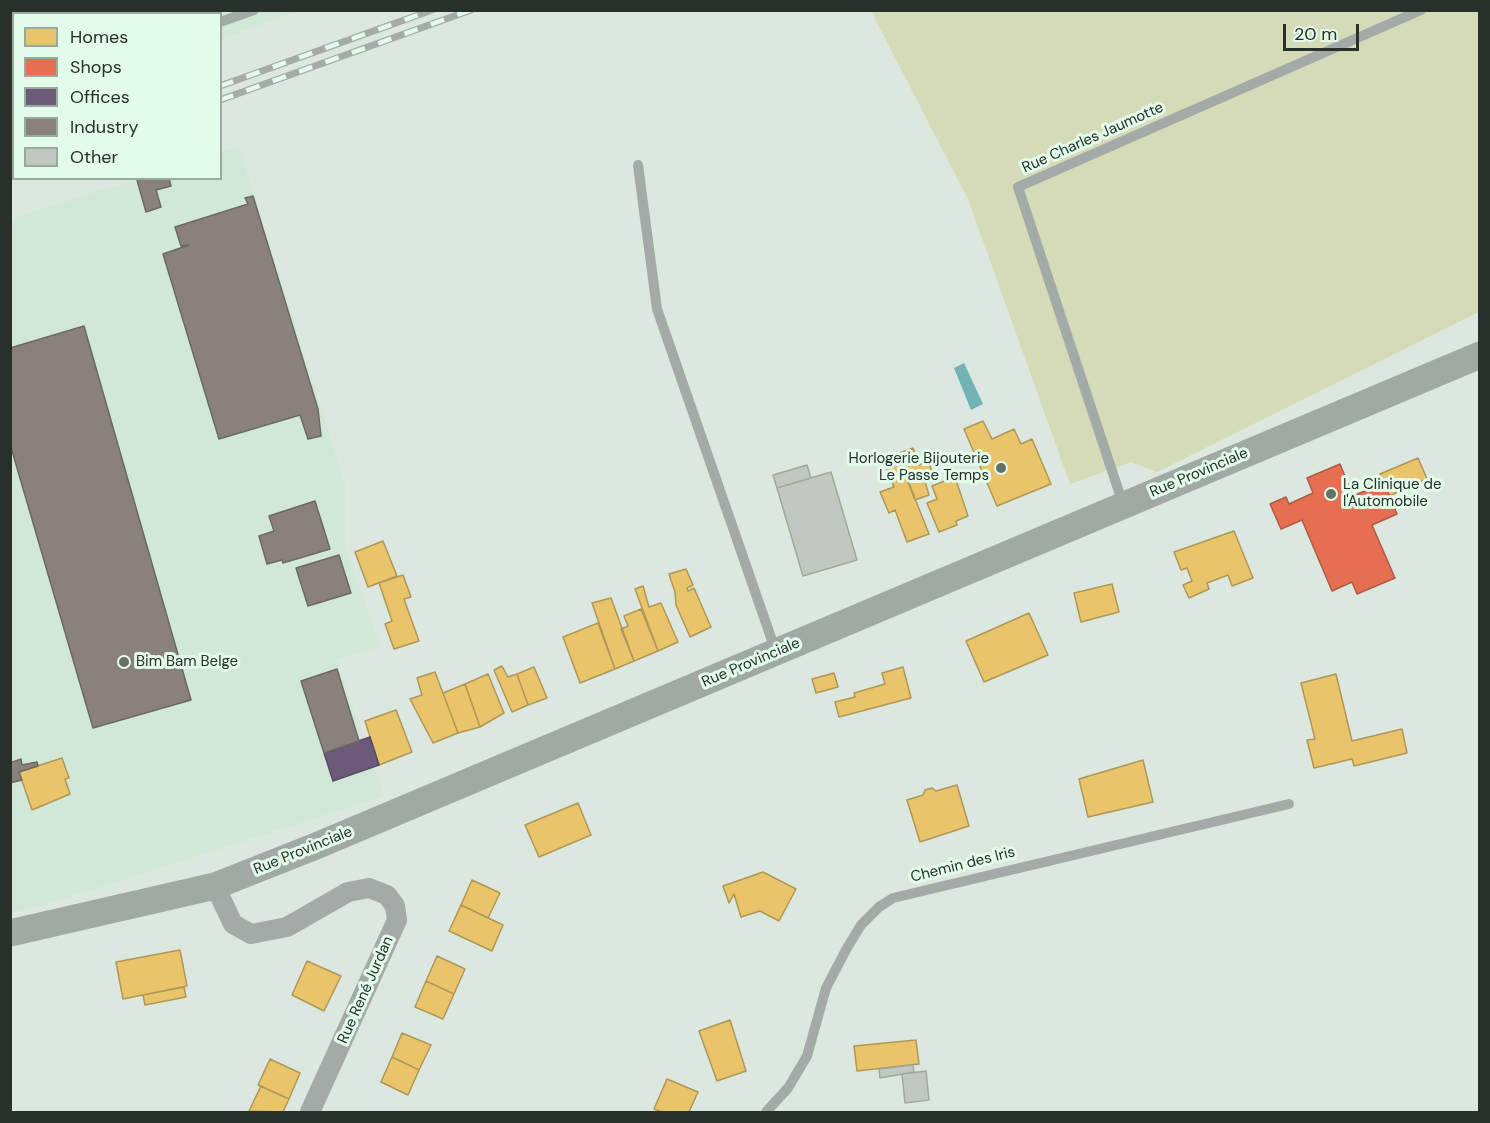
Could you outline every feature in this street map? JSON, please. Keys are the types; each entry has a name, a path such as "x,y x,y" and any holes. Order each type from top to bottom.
{"main road":[{"name":"Rue Provinciale","path":"10,933 215,886 338,838 1479,355"}],"street":[{"name":"Rue René Jurdan","path":"215,886 233,924 251,934 287,927 348,892 369,888 387,895 395,906 397,920 310,1113"}],"lane":[{"path":"222,21 254,10"},
{"name":"Rue Charles Jaumotte","path":"1123,505 1018,187 1421,10"},
{"path":"638,165 657,309 776,652"},
{"name":"Chemin des Iris","path":"766,1113 788,1088 807,1056 826,988 836,965 861,925 892,898 1289,804"}],"shaded area":[{"path":"11,11 299,11 222,39 222,12 12,12 11,116"},
{"path":"871,11 1479,11 1479,312 1157,472 1131,462 1070,484 968,199"},
{"path":"239,146 345,484 345,547 380,646 336,660 384,796 47,904 11,913 10,219 134,180 222,180 222,152"}],"water":[{"path":"964,363 983,404 971,410 954,368"}],"building: Homes":[{"path":"983,421 992,439 1014,429 1021,444 1032,439 1051,484 997,506 964,429"},
{"path":"913,448 919,465 928,461 932,471 923,475 929,495 915,500 897,454"},
{"path":"1418,458 1427,479 1389,496 1380,474"},
{"path":"901,463 929,534 907,542 895,510 889,513 880,492 894,487 887,469"},
{"path":"955,477 968,516 956,521 957,525 939,532 927,503 937,499 932,486"},
{"path":"1234,531 1253,578 1232,586 1228,575 1207,583 1209,589 1189,598 1183,585 1192,581 1187,568 1181,570 1174,552"},
{"path":"383,541 397,576 368,587 355,552"},
{"path":"686,569 693,585 687,588 688,591 694,588 711,627 690,637 676,605 675,592 669,574"},
{"path":"403,575 411,597 404,599 419,641 394,649 385,624 392,621 379,583"},
{"path":"1112,584 1119,612 1081,622 1074,593"},
{"path":"643,586 649,607 661,603 678,642 658,651 635,589"},
{"path":"611,598 634,661 615,669 592,603"},
{"path":"641,609 658,651 634,661 621,629 628,626 624,616"},
{"path":"1029,613 1048,655 984,682 966,641"},
{"path":"598,623 615,669 580,683 563,637"},
{"path":"502,666 508,677 517,674 528,705 512,712 494,670"},
{"path":"534,667 547,698 528,705 517,674"},
{"path":"903,667 911,698 839,717 835,702 855,697 854,693 885,684 882,673"},
{"path":"435,672 458,733 433,743 410,699 422,695 417,678"},
{"path":"834,673 838,687 816,693 812,679"},
{"path":"488,674 504,713 480,727 465,684"},
{"path":"1336,674 1352,741 1402,729 1407,753 1354,766 1352,759 1314,768 1307,740 1315,739 1301,683"},
{"path":"465,684 480,727 458,733 443,693"},
{"path":"396,710 412,752 379,765 365,721"},
{"path":"62,758 69,778 65,779 70,794 32,810 19,772"},
{"path":"1143,760 1153,802 1088,817 1079,779"},
{"path":"957,785 969,826 920,842 907,800 923,795 925,790 932,788 936,791"},
{"path":"578,803 591,835 539,857 525,825"},
{"path":"763,872 796,889 779,921 760,911 741,917 734,894 729,903 723,886"},
{"path":"472,880 500,893 488,918 461,905"},
{"path":"461,905 503,925 492,951 449,931"},
{"path":"180,950 187,986 123,999 116,962"},
{"path":"437,956 465,969 454,994 426,981"},
{"path":"307,961 341,976 324,1011 292,995"},
{"path":"426,981 454,994 443,1019 415,1007"},
{"path":"184,987 186,997 145,1005 143,995"},
{"path":"730,1020 746,1071 717,1081 699,1031"},
{"path":"402,1033 431,1045 419,1070 392,1057"},
{"path":"916,1040 919,1064 857,1071 854,1046"},
{"path":"392,1057 419,1070 408,1095 381,1082"},
{"path":"270,1059 300,1073 289,1099 258,1085"},
{"path":"667,1079 698,1092 689,1112 662,1112 654,1109"},
{"path":"261,1086 289,1099 283,1112 249,1111"}],"building: Shops":[{"path":"1340,464 1353,496 1384,483 1397,514 1372,525 1395,578 1357,594 1352,582 1332,591 1302,520 1281,529 1270,504 1286,497 1289,504 1313,493 1307,478"}],"building: Offices":[{"path":"370,737 379,765 333,781 324,753"}],"building: Industry":[{"path":"10,10 147,10 143,12 12,12 12,58 10,58"},
{"path":"137,180 170,180 171,186 156,190 161,207 146,212"},
{"path":"253,196 318,409 321,436 308,439 300,415 219,439 163,254 189,245 181,246 175,227 248,204 245,198"},
{"path":"84,326 191,700 93,728 10,444 10,348"},
{"path":"315,501 330,549 283,563 282,560 267,564 259,536 274,531 269,516"},
{"path":"339,555 351,593 308,606 296,568"},
{"path":"337,669 359,741 324,753 301,681"},
{"path":"21,759 22,765 37,762 38,766 19,772 22,780 10,783 10,763"}],"building: Other":[{"path":"807,465 811,478 777,488 773,475"},
{"path":"831,472 857,560 803,576 777,488"},
{"path":"913,1065 914,1072 880,1078 879,1069"},
{"path":"926,1071 929,1100 905,1103 902,1074"}],"railway":[{"path":"222,85 432,10"},
{"path":"222,99 471,10"}],"place":[{"name":"Horlogerie Bijouterie Le Passe Temps","path":"1001,468"},
{"name":"La Clinique de l'Automobile","path":"1331,494"},
{"name":"Bim Bam Belge","path":"124,662"}]}
